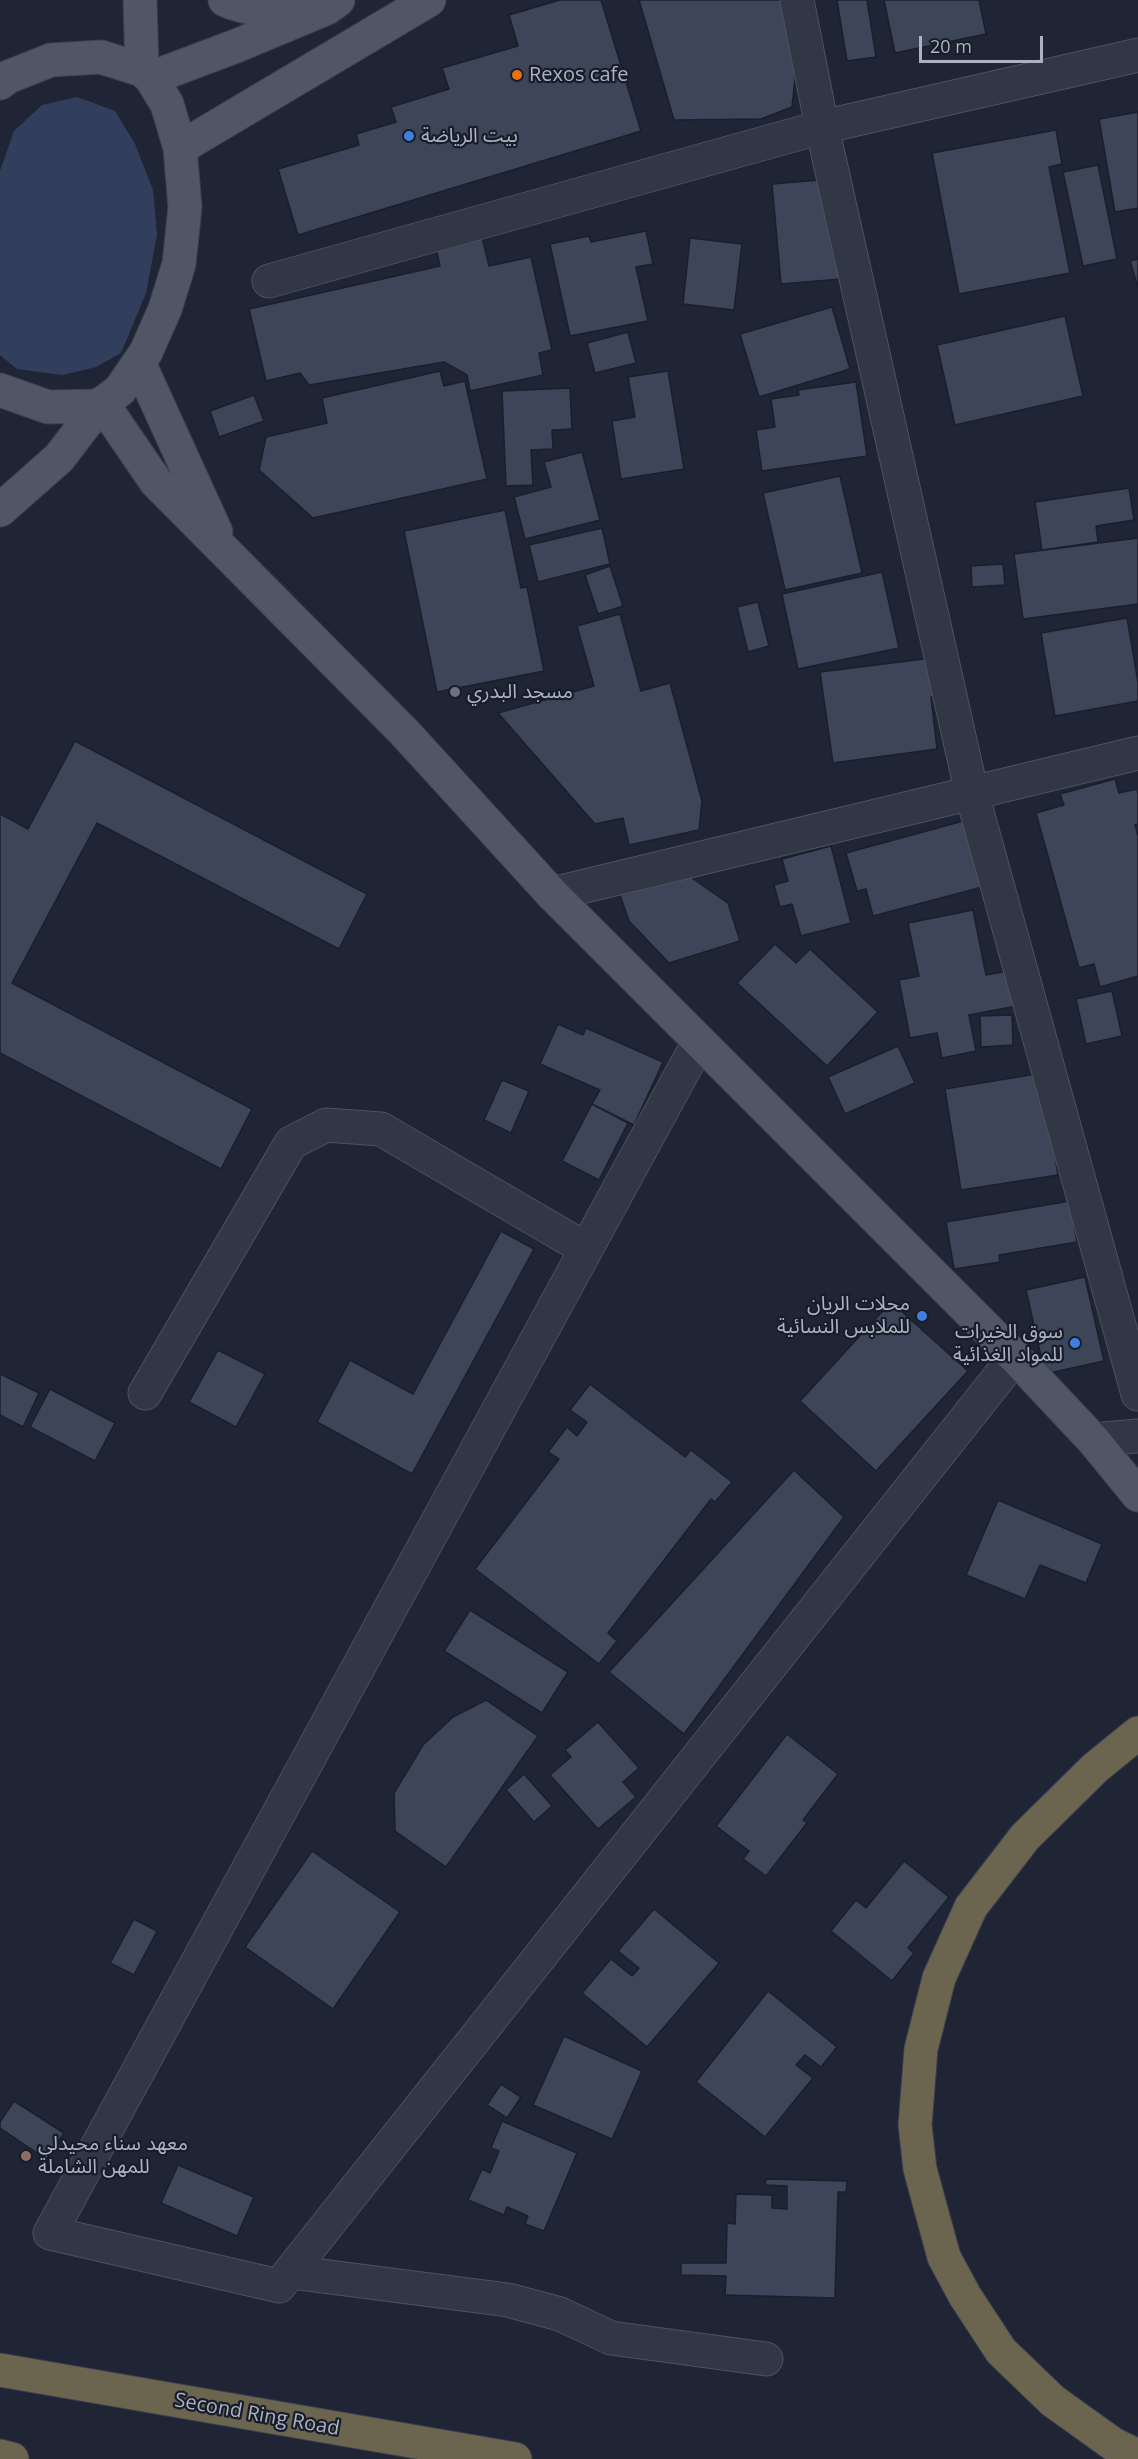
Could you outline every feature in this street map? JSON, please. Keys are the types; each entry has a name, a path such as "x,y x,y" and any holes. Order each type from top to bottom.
{"highway":[{"path":"1138,1733 1095,1768 1025,1837 971,1907 939,1978 921,2049 915,2125 920,2169 944,2257 965,2296 1001,2351 1053,2401 1113,2444 1138,2456"},
{"name":"Second Ring Road","path":"0,2370 515,2459"},
{"path":"0,2456 12,2459"}],"main road":[{"path":"0,510 59,458 101,404 120,390 139,363 165,309 179,264 185,207 180,148 167,104 146,74 140,0"},
{"path":"225,0 237,6 282,12 333,4"},
{"path":"180,148 429,0"},
{"path":"0,83 8,77 51,60 101,57 146,74 236,46 333,4"},
{"path":"139,363 226,556"},
{"path":"0,390 48,407 101,404"},
{"path":"101,404 156,482 226,556 404,732 552,894 1015,1357 1093,1440 1138,1495"}],"street":[{"path":"797,0 822,127 972,794 1138,1394"},
{"path":"269,281 822,127 1138,55"},
{"path":"552,894 1138,753"},
{"path":"699,1042 50,2233 279,2286 1015,1357"},
{"path":"145,1393 291,1143 326,1125 381,1129 586,1249"},
{"path":"1093,1440 1138,1436"},
{"path":"291,2272 508,2300 560,2314 611,2338 766,2359"}],"water":[{"path":"77,97 115,111 135,144 153,190 157,235 146,293 121,353 96,367 62,375 17,369 0,355 0,171 14,131 42,105"}],"building":[{"path":"560,0 601,0 641,131 298,235 278,169 359,145 356,134 396,122 391,107 449,89 442,68 518,46 509,15"},
{"path":"639,0 791,0 799,41 792,107 761,119 674,120"},
{"path":"837,0 867,0 876,57 847,61"},
{"path":"884,0 979,0 986,34 895,53"},
{"path":"1138,112 1138,208 1115,212 1099,119"},
{"path":"1056,130 1062,164 1049,167 1070,273 959,294 932,153"},
{"path":"1098,165 1117,259 1083,266 1063,172"},
{"path":"843,178 853,278 781,284 772,184"},
{"path":"646,231 653,264 636,267 648,321 570,336 550,244 589,236 591,242"},
{"path":"482,237 489,266 531,257 552,350 539,353 543,375 470,391 467,375 444,362 309,385 300,373 266,381 249,309 440,266 436,248"},
{"path":"690,238 742,244 734,310 683,304"},
{"path":"1138,259 1138,287 1130,261"},
{"path":"832,307 850,369 759,397 740,334"},
{"path":"1065,316 1083,396 955,425 937,345"},
{"path":"628,332 636,363 595,373 587,343"},
{"path":"440,371 444,386 465,381 487,479 313,518 259,470 266,437 327,423 322,398"},
{"path":"668,371 684,469 621,479 612,421 635,417 628,377"},
{"path":"856,382 867,456 762,471 756,430 775,427 771,399 799,395 798,390"},
{"path":"570,388 572,429 552,430 553,449 531,450 533,485 506,486 502,391"},
{"path":"254,395 264,421 219,437 210,411"},
{"path":"582,452 600,520 525,539 514,497 551,487 544,462"},
{"path":"840,476 862,573 785,590 763,493"},
{"path":"1129,488 1134,520 1096,526 1098,542 1042,550 1035,502"},
{"path":"505,510 521,588 527,587 544,671 437,692 404,531"},
{"path":"602,528 610,564 538,582 529,545"},
{"path":"1138,538 1138,604 1023,619 1014,554"},
{"path":"1003,564 1005,585 972,587 971,566"},
{"path":"610,566 623,606 598,614 585,575"},
{"path":"882,572 899,648 798,669 782,594"},
{"path":"758,602 769,646 748,652 737,607"},
{"path":"620,614 641,691 670,683 702,801 699,830 629,845 623,818 595,824 498,713 594,686 577,626"},
{"path":"1127,618 1138,682 1138,701 1055,716 1041,633"},
{"path":"932,658 937,696 931,697 937,749 833,763 820,672"},
{"path":"75,741 367,894 339,949 97,823 12,983 252,1109 221,1169 0,1053 0,814 28,829"},
{"path":"1115,779 1119,793 1137,789 1138,793 1138,824 1135,825 1138,836 1138,976 1100,987 1094,964 1079,968 1036,813 1064,805 1060,794"},
{"path":"967,820 986,886 873,916 866,889 857,891 846,853"},
{"path":"831,846 851,923 801,936 792,904 780,907 774,885 788,881 782,859"},
{"path":"686,874 728,903 740,941 669,963 629,921 620,895"},
{"path":"973,910 986,975 1020,969 1027,1004 969,1015 976,1051 942,1058 937,1033 910,1038 899,980 919,976 908,923"},
{"path":"775,944 796,963 810,949 878,1012 827,1066 737,983"},
{"path":"1112,991 1122,1036 1086,1044 1076,999"},
{"path":"1012,1015 1013,1045 981,1047 980,1016"},
{"path":"558,1024 583,1035 586,1028 663,1062 634,1125 592,1104 600,1090 540,1064"},
{"path":"898,1046 915,1083 845,1114 828,1077"},
{"path":"1042,1073 1058,1175 961,1190 945,1089"},
{"path":"502,1080 529,1091 511,1133 484,1120"},
{"path":"592,1104 628,1123 599,1180 562,1161"},
{"path":"1070,1201 1077,1242 999,1255 1000,1262 954,1269 946,1222"},
{"path":"501,1231 534,1249 412,1474 317,1422 350,1360 413,1394"},
{"path":"1085,1277 1104,1361 1045,1374 1026,1290"},
{"path":"891,1302 968,1371 876,1471 800,1401"},
{"path":"218,1350 265,1374 236,1427 189,1402"},
{"path":"0,1374 39,1393 23,1427 0,1415"},
{"path":"590,1384 685,1457 691,1450 732,1482 715,1502 711,1499 608,1633 617,1641 599,1664 475,1569 559,1459 548,1452 567,1427 577,1436 587,1422 570,1410"},
{"path":"50,1389 115,1423 95,1461 30,1427"},
{"path":"794,1470 844,1517 684,1734 609,1672"},
{"path":"998,1500 1102,1544 1086,1583 1040,1565 1025,1599 966,1575"},
{"path":"470,1610 568,1672 542,1713 444,1651"},
{"path":"486,1700 538,1736 446,1867 395,1831 394,1793 423,1745 453,1717"},
{"path":"598,1722 639,1768 623,1782 636,1797 598,1829 550,1775 571,1757 565,1750"},
{"path":"787,1734 838,1774 803,1820 807,1823 766,1876 743,1859 749,1851 716,1826"},
{"path":"524,1774 552,1806 534,1822 506,1790"},
{"path":"312,1851 400,1912 333,2009 245,1947"},
{"path":"904,1861 949,1897 908,1948 914,1953 892,1981 831,1931 856,1900 866,1908"},
{"path":"654,1909 719,1963 647,2047 582,1993 611,1959 632,1976 639,1968 618,1951"},
{"path":"134,1919 157,1931 134,1975 110,1963"},
{"path":"768,1991 837,2047 821,2067 805,2055 796,2065 813,2078 765,2137 696,2082"},
{"path":"564,2036 642,2071 612,2139 533,2105"},
{"path":"501,2084 521,2097 507,2118 487,2105"},
{"path":"14,2101 64,2133 46,2159 0,2128 0,2122"},
{"path":"502,2121 577,2153 544,2231 525,2224 528,2216 507,2207 504,2215 468,2200 482,2169 490,2173 499,2151 491,2148"},
{"path":"178,2165 254,2197 237,2236 161,2203"},
{"path":"766,2179 847,2181 846,2192 838,2192 835,2298 725,2295 726,2276 681,2275 681,2263 726,2263 727,2223 735,2224 736,2194 772,2195 772,2208 787,2209 787,2186 765,2185"}],"place":[{"name":"Rexos cafe","path":"517,75"},
{"name":"بيت الرياضة","path":"409,136"},
{"name":"مسجد البدري","path":"455,692"},
{"name":"محلات الريان للملابس النسائية","path":"922,1316"},
{"name":"سوق الخيرات للمواد الغذائية","path":"1075,1343"},
{"name":"معهد سناء محيدلي للمهن الشاملة","path":"26,2156"}]}
